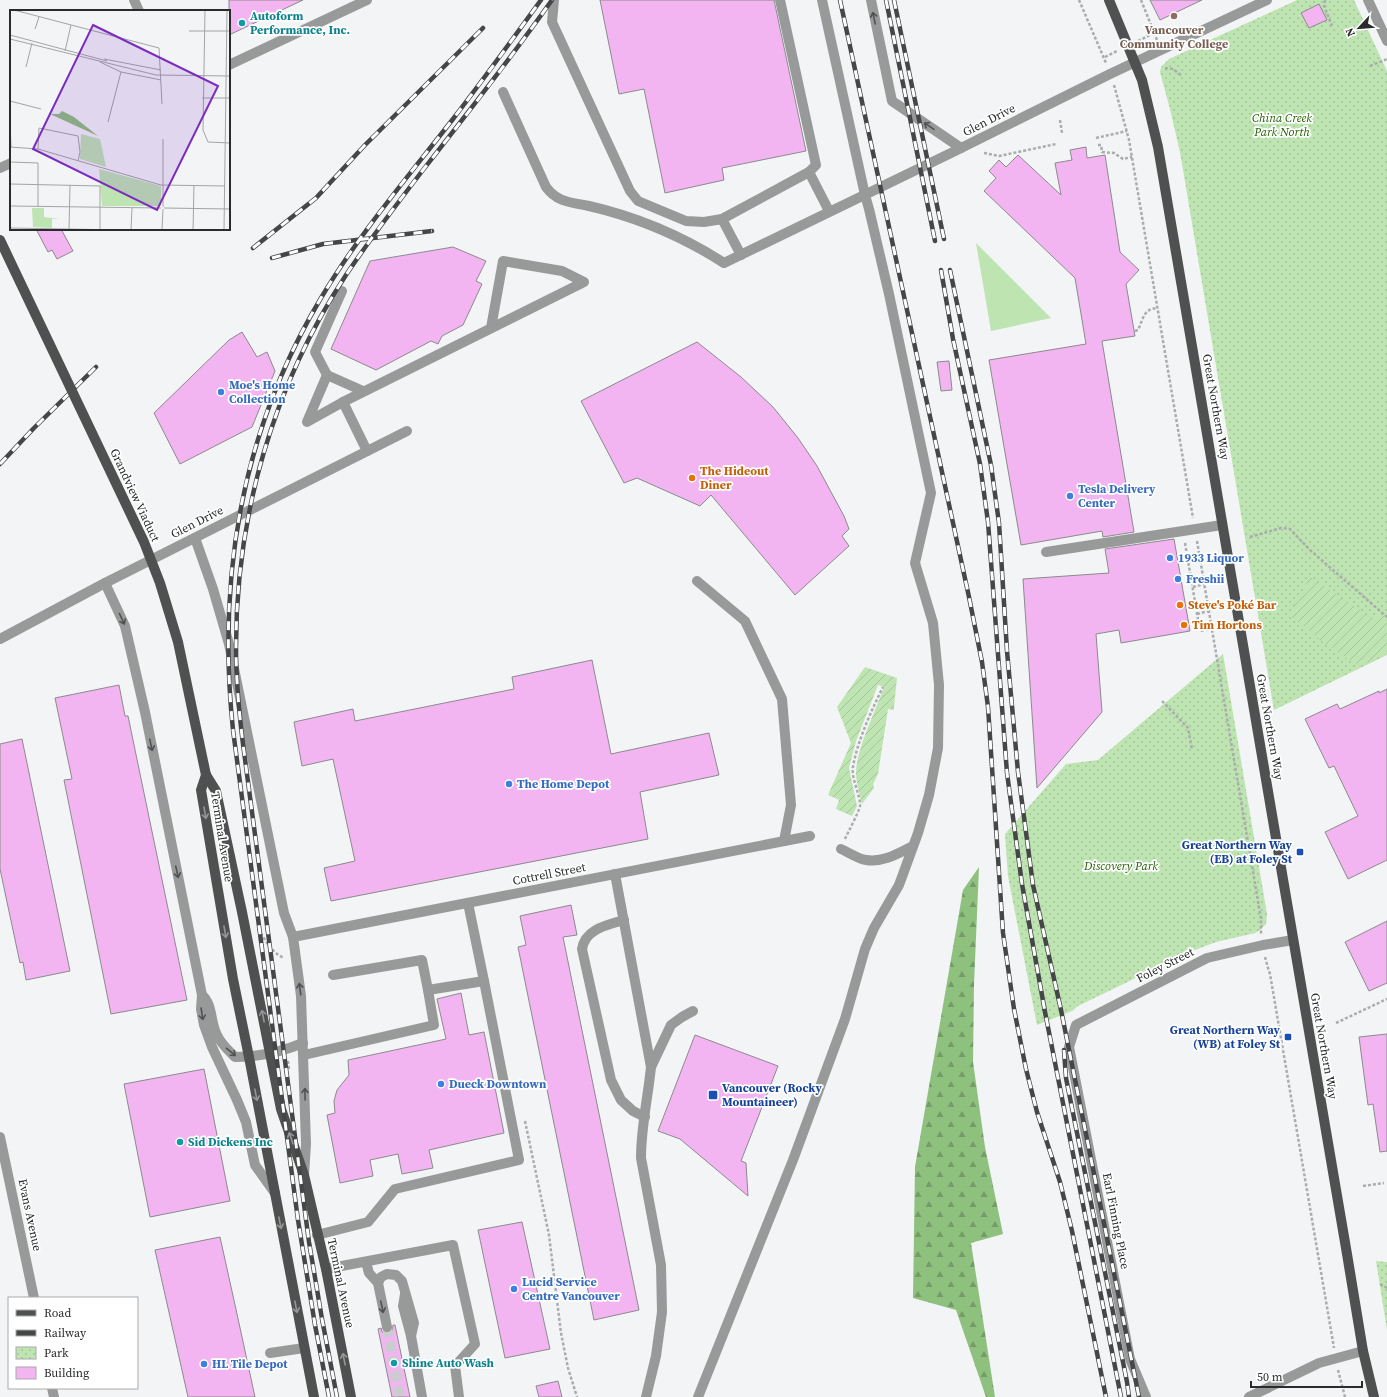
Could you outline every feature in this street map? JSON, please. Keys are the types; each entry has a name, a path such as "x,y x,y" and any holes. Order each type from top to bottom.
{"main road":[{"name":"Great Northern Way","path":"1109,0 1135,62 1144,88 1158,147 1363,1351 1374,1397"},
{"name":"Grandview Viaduct","path":"0,240 144,542 160,583 178,642 206,775"},
{"name":"Terminal Avenue","path":"206,775 216,791 242,912 281,1109 304,1175 326,1269 351,1397"},
{"name":"Terminal Avenue","path":"206,775 201,790 233,979 314,1397"}],"street":[{"path":"134,0 139,10"},
{"path":"230,65 367,0"},
{"path":"554,0 552,22 630,191 638,201 650,207 686,221 704,222 722,219 809,172 816,165 780,0"},
{"path":"698,1397 790,1167 842,1027 865,948 874,928 898,885 913,846 929,795 938,748 939,685 932,622 915,563 931,492 870,209 865,195 822,0"},
{"path":"871,0 892,101 961,148"},
{"name":"Glen Drive","path":"502,92 546,187 552,195 563,201 604,209 641,221 692,244 724,263 1135,62 1267,0"},
{"path":"1368,0 1387,41"},
{"path":"0,168 10,163"},
{"path":"809,172 829,211"},
{"path":"722,219 741,254"},
{"path":"327,375 307,422 363,391 491,328 584,282 562,271 503,261 491,328"},
{"path":"342,291 315,352 327,375 363,391"},
{"path":"343,402 367,451"},
{"name":"Glen Drive","path":"0,639 105,583 407,430"},
{"path":"1046,552 1222,525"},
{"name":"Terminal Avenue","path":"195,538 213,589 229,644 284,913 293,937 301,996 304,1055 306,1144 304,1175"},
{"path":"697,582 745,622 782,699 791,806 784,841"},
{"name":"Terminal Avenue","path":"105,583 125,626 145,712 202,994 201,1009 204,1025 212,1047 246,1122 255,1166 275,1193"},
{"name":"Cottrell Street","path":"293,937 810,836"},
{"path":"841,849 865,860 875,861 893,856 913,846"},
{"path":"615,874 651,1067 640,1158 661,1265 662,1312 656,1356 646,1397"},
{"path":"317,1235 368,1222 395,1188 519,1160 468,903"},
{"path":"624,920 605,925 595,930 583,943 582,949 611,1080 621,1100 633,1111 645,1117"},
{"name":"Foley Street","path":"1069,1047 1076,1025 1207,958 1263,945 1293,940"},
{"path":"304,1055 434,1025 422,960 333,975"},
{"path":"428,990 484,981"},
{"path":"202,994 208,1000 212,1023 217,1035 223,1046 236,1057 270,1054 286,1050 303,1043"},
{"path":"651,1067 671,1025 693,1011"},
{"name":"Earl Finning Place","path":"1069,1047 1130,1359 1146,1397"},
{"name":"Evans Avenue","path":"0,1137 34,1297"},
{"path":"326,1269 453,1245 475,1344 455,1366 459,1397"},
{"path":"366,1262 369,1273 378,1283 386,1327"},
{"path":"378,1283 381,1278 387,1274 396,1275 402,1281 414,1323 411,1336 422,1397"},
{"path":"270,1353 304,1348"},
{"path":"1249,1397 1319,1363 1363,1351"}],"path":[{"path":"1079,0 1105,57"},
{"path":"1141,0 1156,40"},
{"path":"1325,0 1324,6 1332,26"},
{"path":"1370,66 1387,58"},
{"path":"1165,68 1172,69 1181,75"},
{"path":"1116,93 1127,131 1132,157 1192,517"},
{"path":"1060,120 1062,133"},
{"path":"1096,138 1127,131"},
{"path":"984,153 999,156 1056,144"},
{"path":"1098,145 1101,145 1102,152 1114,154 1123,159 1132,157"},
{"path":"1135,331 1138,330 1146,312 1149,309 1157,308"},
{"path":"1250,537 1281,528 1290,529 1294,527"},
{"path":"1290,529 1310,550 1387,617"},
{"path":"1183,531 1200,631 1212,629"},
{"path":"1197,543 1261,919 1260,930"},
{"path":"1188,557 1199,555"},
{"path":"1193,587 1204,584"},
{"path":"1197,614 1209,611"},
{"path":"841,849 860,806 853,774 853,767 859,744 874,704 883,686"},
{"path":"1162,701 1188,728 1192,750"},
{"path":"256,925 265,940 276,953 282,958 288,958"},
{"path":"1268,968 1333,1341"},
{"path":"1336,1023 1387,999"},
{"path":"288,1061 289,1069"},
{"path":"1363,1186 1384,1183"},
{"path":"1380,1284 1387,1288"},
{"path":"1340,1378 1345,1397"}],"green space":[{"name":"China Creek Park North","path":"1297,0 1354,0 1387,71 1387,655 1274,710 1180,152 1160,72 1161,67 1169,59"},
{"path":"976,243 1051,318 991,331"},
{"path":"1310,577 1371,618 1387,615 1387,653 1362,665 1355,663 1325,643 1289,615"},
{"name":"Discovery Park","path":"1223,654 1267,914 1266,924 1255,933 1216,942 1187,953 1078,1006 1072,1011 1037,1025 1008,876 1005,834 1066,764 1098,760"},
{"path":"865,667 897,678 894,710 888,709 878,774 873,784 874,788 862,804 856,773 859,753 884,687 878,685 856,741 849,768 857,806 852,816 836,809 839,800 828,795 851,743 837,707"},
{"path":"979,867 974,984 973,1062 985,1147 1003,1234 971,1243 995,1397 986,1397 956,1310 913,1298 915,1167 963,890"},
{"path":"1376,1261 1387,1262 1387,1330"}],"building":[{"name":"Autoform Performance, Inc.","path":"229,0 303,0 230,35"},
{"path":"600,0 774,0 806,151 722,168 724,180 665,193 644,89 619,94"},
{"path":"1150,0 1202,0 1160,20"},
{"path":"1319,4 1327,20 1309,28 1301,13"},
{"path":"1086,147 1087,158 1105,155 1120,252 1139,270 1126,284 1135,336 1102,341 1134,532 1103,537 1102,531 1021,545 989,360 1086,344 1075,278 984,191 996,178 989,171 999,160 1006,167 1018,155 1061,195 1055,163 1072,160 1070,150"},
{"path":"37,230 62,230 73,251 57,259 52,250 48,252"},
{"path":"453,247 486,261 476,281 482,284 463,325 442,336 438,344 431,341 376,370 331,349 370,261"},
{"name":"Moe's Home Collection","path":"242,332 257,357 267,352 275,371 252,427 180,464 154,413 229,340"},
{"path":"697,342 741,377 773,407 798,438 817,466 844,516 849,529 842,536 849,546 795,595 711,495 700,506 637,478 624,483 581,401"},
{"path":"949,361 952,390 941,391 937,362"},
{"path":"1174,539 1190,631 1121,643 1119,630 1096,634 1102,712 1037,788 1023,579 1109,573 1105,549"},
{"name":"The Home Depot","path":"592,660 611,754 709,733 719,775 640,792 648,839 331,901 324,868 355,861 333,759 302,766 294,722 353,709 355,721 514,689 512,677"},
{"path":"119,685 125,716 128,716 187,1000 111,1014 64,780 72,779 55,698"},
{"path":"1387,689 1387,860 1348,879 1325,832 1358,816 1334,766 1329,768 1305,719 1337,704 1340,709 1379,691 1379,693"},
{"path":"22,739 70,971 26,980 23,962 20,963 0,869 0,744"},
{"path":"571,905 577,935 563,937 639,1310 594,1320 518,947 526,945 520,916"},
{"path":"1387,921 1387,983 1369,991 1345,942"},
{"path":"461,993 469,1035 484,1032 504,1133 429,1150 433,1168 402,1174 398,1154 370,1160 373,1176 340,1183 327,1115 335,1113 334,1101 337,1090 349,1075 348,1060 446,1039 437,999"},
{"path":"1387,1034 1387,1151 1380,1152 1373,1104 1368,1105 1359,1037"},
{"path":"695,1035 778,1066 741,1161 746,1163 748,1196 680,1139 658,1131"},
{"path":"204,1069 230,1201 150,1217 124,1084"},
{"name":"Lucid Service Centre Vancouver","path":"522,1222 550,1349 505,1358 478,1230"},
{"path":"220,1237 255,1397 188,1397 155,1250"},
{"name":"Shine Auto Wash","path":"393,1325 395,1325 410,1397 392,1397 378,1329 381,1328 382,1332 392,1332"},
{"path":"558,1381 562,1397 539,1397 536,1386"}],"tunnel":[{"path":"387,1327 400,1397"}],"railway":[{"path":"329,1397 315,1325 298,1220 233,730 229,673 229,617 233,561 241,507 254,453 271,401 294,349 321,298 367,229 464,104 541,0"},
{"path":"337,1397 309,1242 239,708 236,647 238,598 243,549 252,501 264,453 279,407 298,361 320,317 346,275 374,235 505,65 552,0"},
{"path":"840,0 982,662 988,707 1003,933 1014,1009 1026,1069 1037,1112 1060,1182 1072,1231 1106,1397"},
{"path":"886,0 935,241"},
{"path":"894,0 944,239"},
{"path":"253,248 316,198 365,145 483,28"},
{"path":"272,258 323,244 432,231"},
{"path":"941,270 953,339 980,464 988,522 1007,773 1022,884 1045,1012 1121,1397"},
{"path":"950,270 991,465 999,523 1007,651 1018,772 1033,885 1061,1010 1139,1397"},
{"path":"0,464 96,367"},
{"path":"1064,1050 1066,1078 1129,1397"}],"place":[{"name":"Vancouver Community College","path":"1174,16"},
{"name":"Autoform Performance, Inc.","path":"242,23"},
{"name":"Moe's Home Collection","path":"221,392"},
{"name":"The Hideout Diner","path":"692,478"},
{"name":"Tesla Delivery Center","path":"1070,496"},
{"name":"1933 Liquor","path":"1170,558"},
{"name":"Freshii","path":"1178,579"},
{"name":"Steve's Poké Bar","path":"1180,605"},
{"name":"Tim Hortons","path":"1184,625"},
{"name":"The Home Depot","path":"509,784"},
{"name":"Great Northern Way (EB) at Foley St","path":"1300,852"},
{"name":"Great Northern Way (WB) at Foley St","path":"1288,1037"},
{"name":"Dueck Downtown","path":"441,1084"},
{"name":"Vancouver (Rocky Mountaineer)","path":"713,1095"},
{"name":"Sid Dickens Inc","path":"180,1142"},
{"name":"Lucid Service Centre Vancouver","path":"514,1289"},
{"name":"Shine Auto Wash","path":"394,1363"},
{"name":"HL Tile Depot","path":"204,1364"}]}
